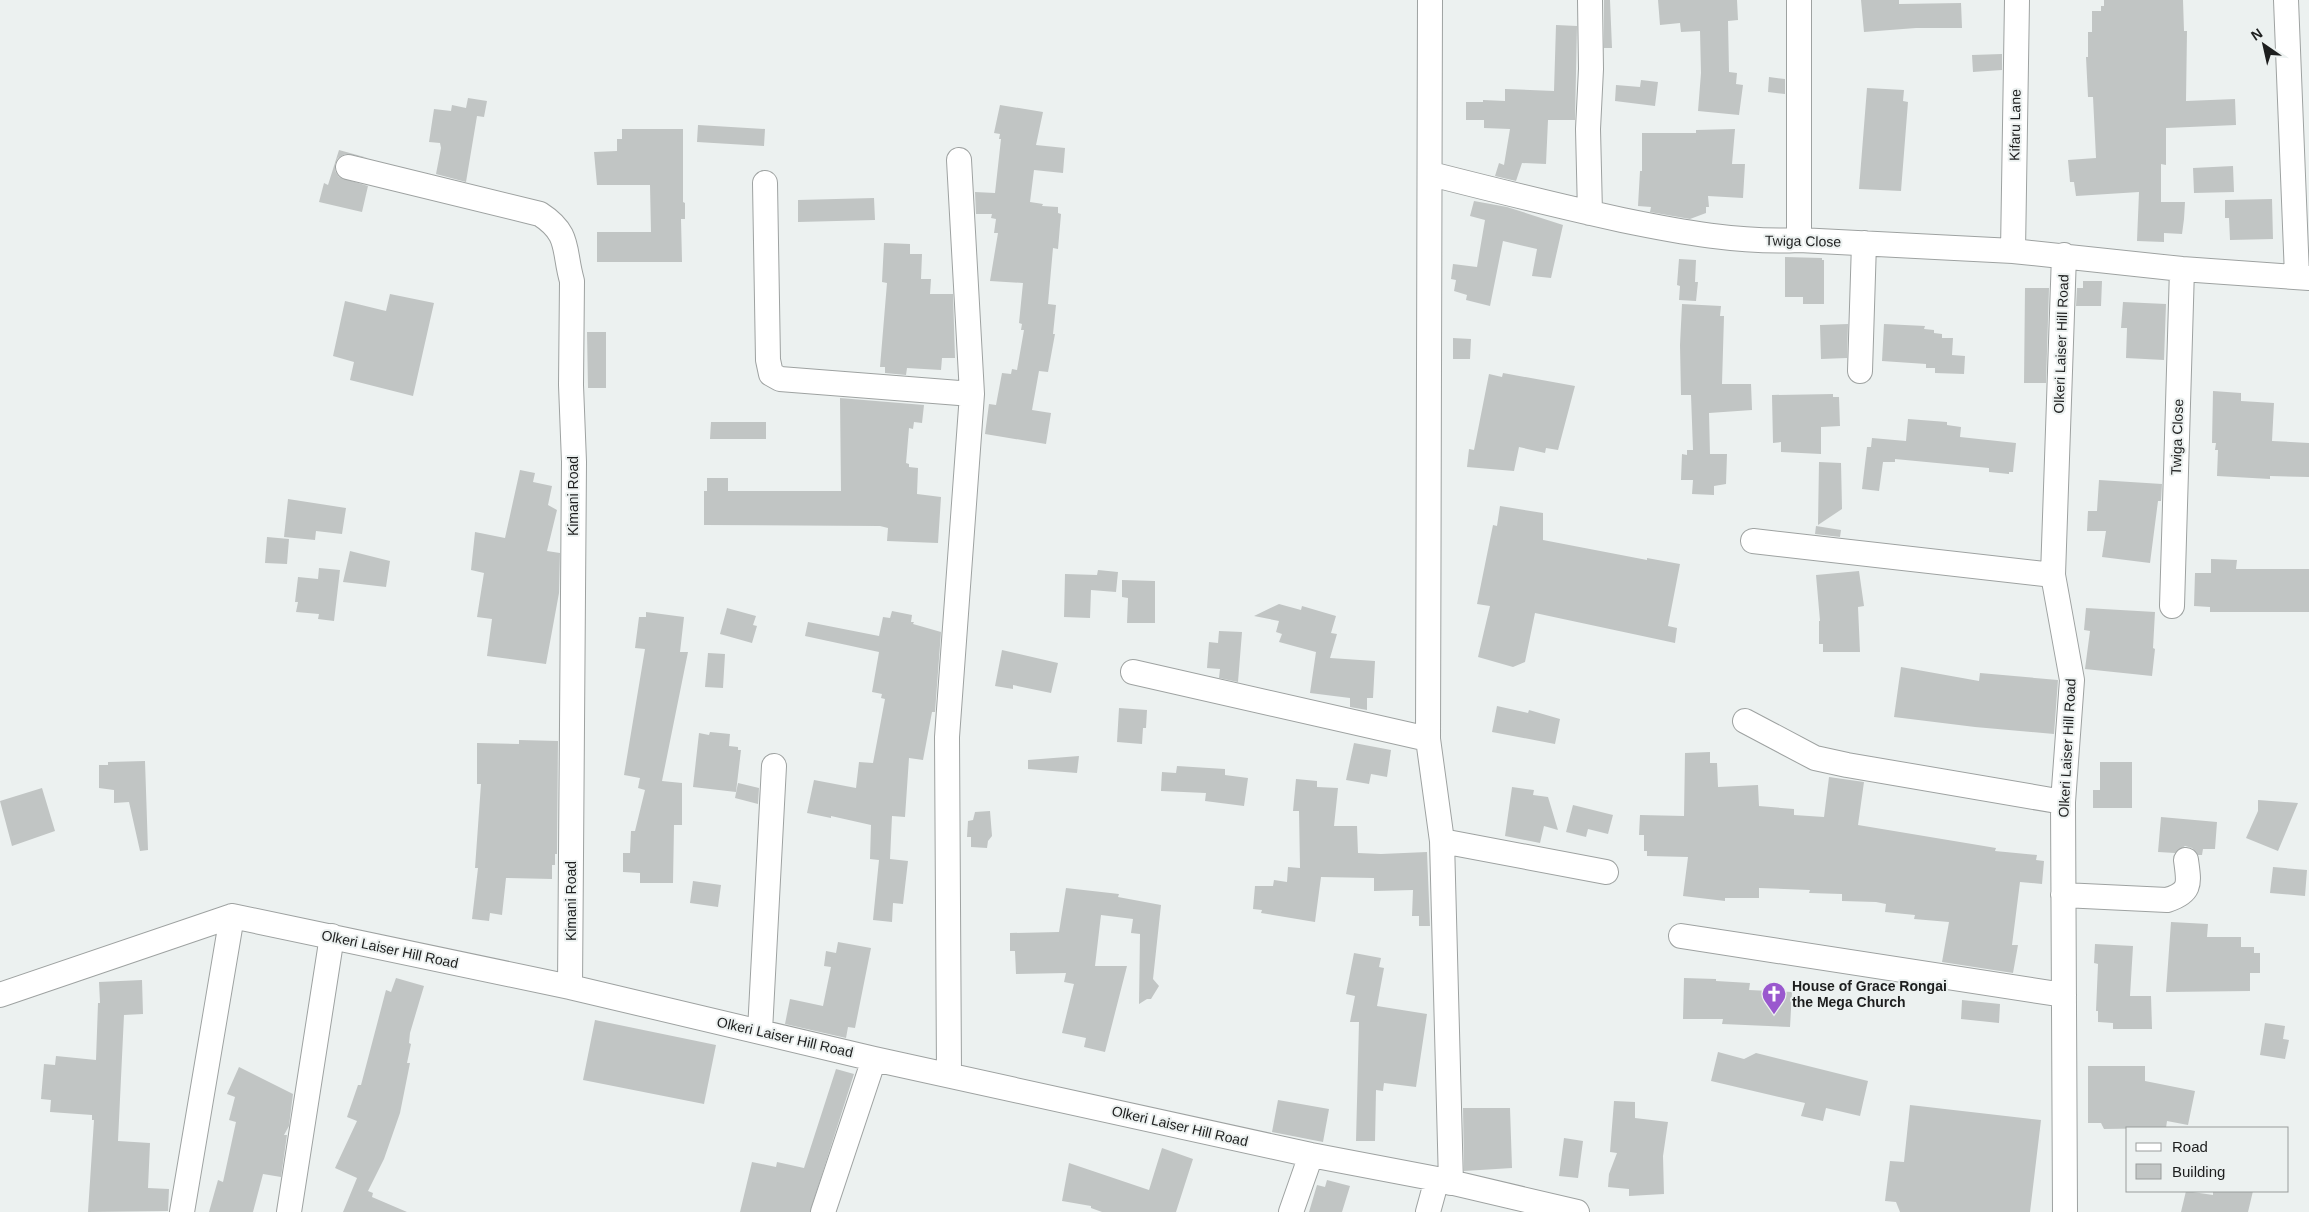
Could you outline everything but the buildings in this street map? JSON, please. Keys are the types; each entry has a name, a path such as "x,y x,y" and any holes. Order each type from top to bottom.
{"street":[{"path":"1428,1212 1444,1181 1442,841 1428,739 1430,0"},
{"path":"1590,0 1591,69 1588,129 1590,213"},
{"path":"1799,0 1799,240"},
{"name":"Kifaru Lane","path":"2014,251 2016,0"},
{"path":"2286,0 2303,277"},
{"path":"949,1074 947,737 972,394 959,160"},
{"name":"Kimani Road","path":"348,167 540,214 553,223 568,252 568,266 572,281 571,385 574,462 570,987"},
{"name":"Twiga Close","path":"1431,174 1590,213 1677,231 1767,242 1799,240 2014,251 2182,269 2303,277"},
{"path":"765,183 768,360 771,374 780,379 972,394"},
{"path":"1860,371 1864,243"},
{"name":"Olkeri Laiser Hill Road","path":"2064,255 2053,575 2072,680 2063,802 2065,1212"},
{"name":"Twiga Close","path":"2172,606 2182,269"},
{"path":"1753,541 2053,575"},
{"path":"1132,672 1428,739"},
{"path":"1745,721 1816,758 1847,766 2063,802"},
{"path":"760,1030 774,766"},
{"path":"1442,841 1606,872"},
{"path":"2063,895 2167,900 2179,896 2186,890 2188,882 2186,860"},
{"path":"0,995 232,916 182,1212"},
{"name":"Olkeri Laiser Hill Road","path":"232,916 570,987 874,1058 1311,1155 1444,1181 1576,1212"},
{"path":"289,1212 332,936"},
{"path":"1681,936 2064,995"},
{"path":"823,1212 874,1058"},
{"path":"1291,1212 1311,1155"}],"place":[{"name":"House of Grace Rongai the Mega Church","path":"1774,1015"}]}
